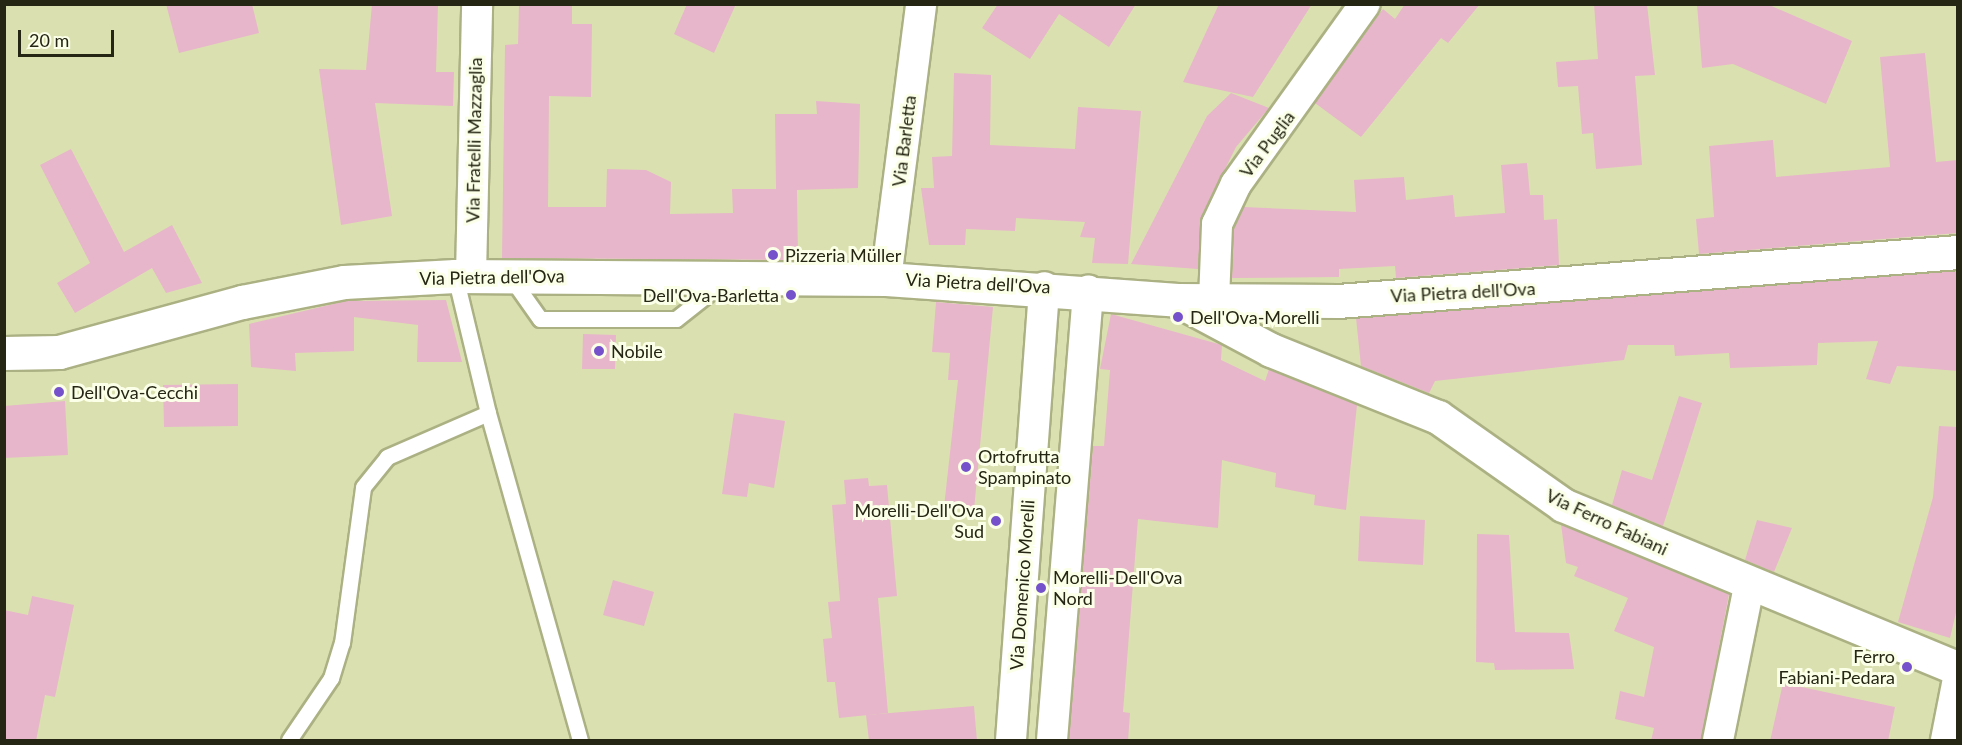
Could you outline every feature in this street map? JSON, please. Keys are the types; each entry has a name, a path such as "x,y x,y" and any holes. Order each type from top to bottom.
{"main road":[{"name":"Via Pietra dell'Ova","path":"4,353 59,352 242,302 344,282 463,275 886,279 1044,286 1177,300 1338,301 1589,285 1958,252"},
{"name":"Via Ferro Fabiani","path":"1177,300 1262,344 1438,417 1563,505 1749,586 1958,669"},
{"path":"1262,344 1253,311 1263,300"}],"street":[{"name":"Via Fratelli Mazzaglia","path":"463,275 477,4"},
{"name":"Via Barletta","path":"886,279 921,4"},
{"name":"Via Puglia","path":"1214,300 1217,224 1236,184 1365,4"},
{"name":"Via Domenico Morelli","path":"1011,741 1044,286"},
{"path":"1052,741 1088,290"},
{"path":"1718,741 1749,586"},
{"path":"1946,741 1958,679"}],"lane":[{"path":"463,275 488,413 580,741"},
{"path":"509,276 540,319 676,319 730,277"},
{"path":"289,741 331,678 342,643 363,487 387,457 488,413"}],"building":[{"path":"166,4 252,4 259,33 179,53"},
{"path":"372,4 438,4 436,72 454,72 453,106 375,103 392,216 341,225 319,69 366,70"},
{"path":"519,4 572,4 572,24 592,24 591,97 549,96 548,207 606,207 607,169 646,170 671,182 670,214 733,213 732,189 776,189 775,114 817,114 816,101 860,104 858,188 797,190 798,260 502,258 505,45 518,44"},
{"path":"687,4 736,4 714,53 674,34"},
{"path":"998,4 1136,4 1109,47 1059,14 1030,59 982,28"},
{"path":"1219,4 1312,4 1253,97 1183,82"},
{"path":"1405,4 1480,4 1448,43 1441,38 1361,137 1315,103 1383,9 1395,19"},
{"path":"1594,4 1647,4 1655,75 1635,76 1642,165 1596,169 1593,133 1582,134 1578,86 1558,87 1556,62 1598,59"},
{"path":"1697,4 1767,4 1852,41 1826,104 1733,64 1702,68"},
{"path":"1925,53 1936,162 1958,160 1958,233 1699,254 1696,219 1714,217 1709,146 1773,140 1776,177 1890,167 1880,57"},
{"path":"954,73 991,75 990,145 1075,149 1078,107 1141,111 1128,264 1092,263 1095,238 1080,237 1085,222 1016,218 1015,231 966,229 965,245 929,245 921,188 934,188 932,157 952,156"},
{"path":"1231,93 1269,108 1236,147 1201,217 1198,269 1131,264 1207,116"},
{"path":"71,149 124,252 172,225 202,283 166,293 152,268 75,313 57,283 90,263 40,165"},
{"path":"1527,163 1530,195 1543,195 1544,220 1557,219 1559,265 1396,278 1395,266 1339,269 1339,277 1232,278 1234,228 1244,207 1356,212 1354,180 1404,177 1406,200 1453,195 1455,217 1505,213 1501,165"},
{"path":"1958,271 1958,371 1897,366 1890,384 1866,379 1878,341 1818,343 1817,365 1730,368 1729,353 1675,356 1674,345 1628,345 1624,360 1435,381 1429,393 1361,366 1356,318"},
{"path":"446,300 462,362 417,362 418,325 354,317 354,351 295,353 296,371 251,367 249,324 346,301"},
{"path":"936,302 993,307 974,510 944,507 958,380 948,380 950,353 932,352"},
{"path":"1111,314 1222,345 1221,360 1265,381 1269,369 1357,405 1346,510 1314,505 1315,495 1275,487 1276,473 1222,460 1218,528 1138,519 1123,712 1130,713 1128,741 1069,741 1093,446 1104,446 1110,370 1100,369"},
{"path":"583,334 616,335 615,369 582,369"},
{"path":"238,384 238,426 164,427 163,385"},
{"path":"1679,396 1702,403 1663,526 1612,505 1622,470 1652,480"},
{"path":"65,401 68,455 4,458 4,406"},
{"path":"734,413 785,421 774,488 749,483 747,497 722,494"},
{"path":"1939,426 1958,427 1958,604 1950,638 1898,622 1933,497"},
{"path":"868,478 869,486 887,485 897,596 878,598 888,713 839,718 835,682 827,682 823,639 832,638 828,602 840,601 832,505 846,504 844,480"},
{"path":"1360,516 1425,520 1423,565 1358,561"},
{"path":"1757,520 1792,528 1774,572 1745,560"},
{"path":"1561,524 1729,594 1701,741 1651,741 1654,728 1615,719 1620,691 1644,697 1654,647 1614,631 1628,598 1574,576 1578,567 1566,563"},
{"path":"1477,534 1509,535 1515,632 1569,633 1574,669 1495,670 1494,663 1476,662"},
{"path":"613,580 654,592 644,626 603,615"},
{"path":"32,596 74,605 55,697 45,695 36,741 4,741 4,610 28,615"},
{"path":"1783,683 1895,707 1888,741 1770,741"},
{"path":"974,706 977,741 869,741 866,715"}],"place":[{"name":"Pizzeria Müller","path":"773,255"},
{"name":"Dell'Ova-Barletta","path":"791,295"},
{"name":"Dell'Ova-Morelli","path":"1178,317"},
{"name":"Nobile","path":"599,351"},
{"name":"Dell'Ova-Cecchi","path":"59,392"},
{"name":"Ortofrutta Spampinato","path":"966,467"},
{"name":"Morelli-Dell'Ova Sud","path":"996,521"},
{"name":"Morelli-Dell'Ova Nord","path":"1041,588"},
{"name":"Ferro Fabiani-Pedara","path":"1907,667"}]}
